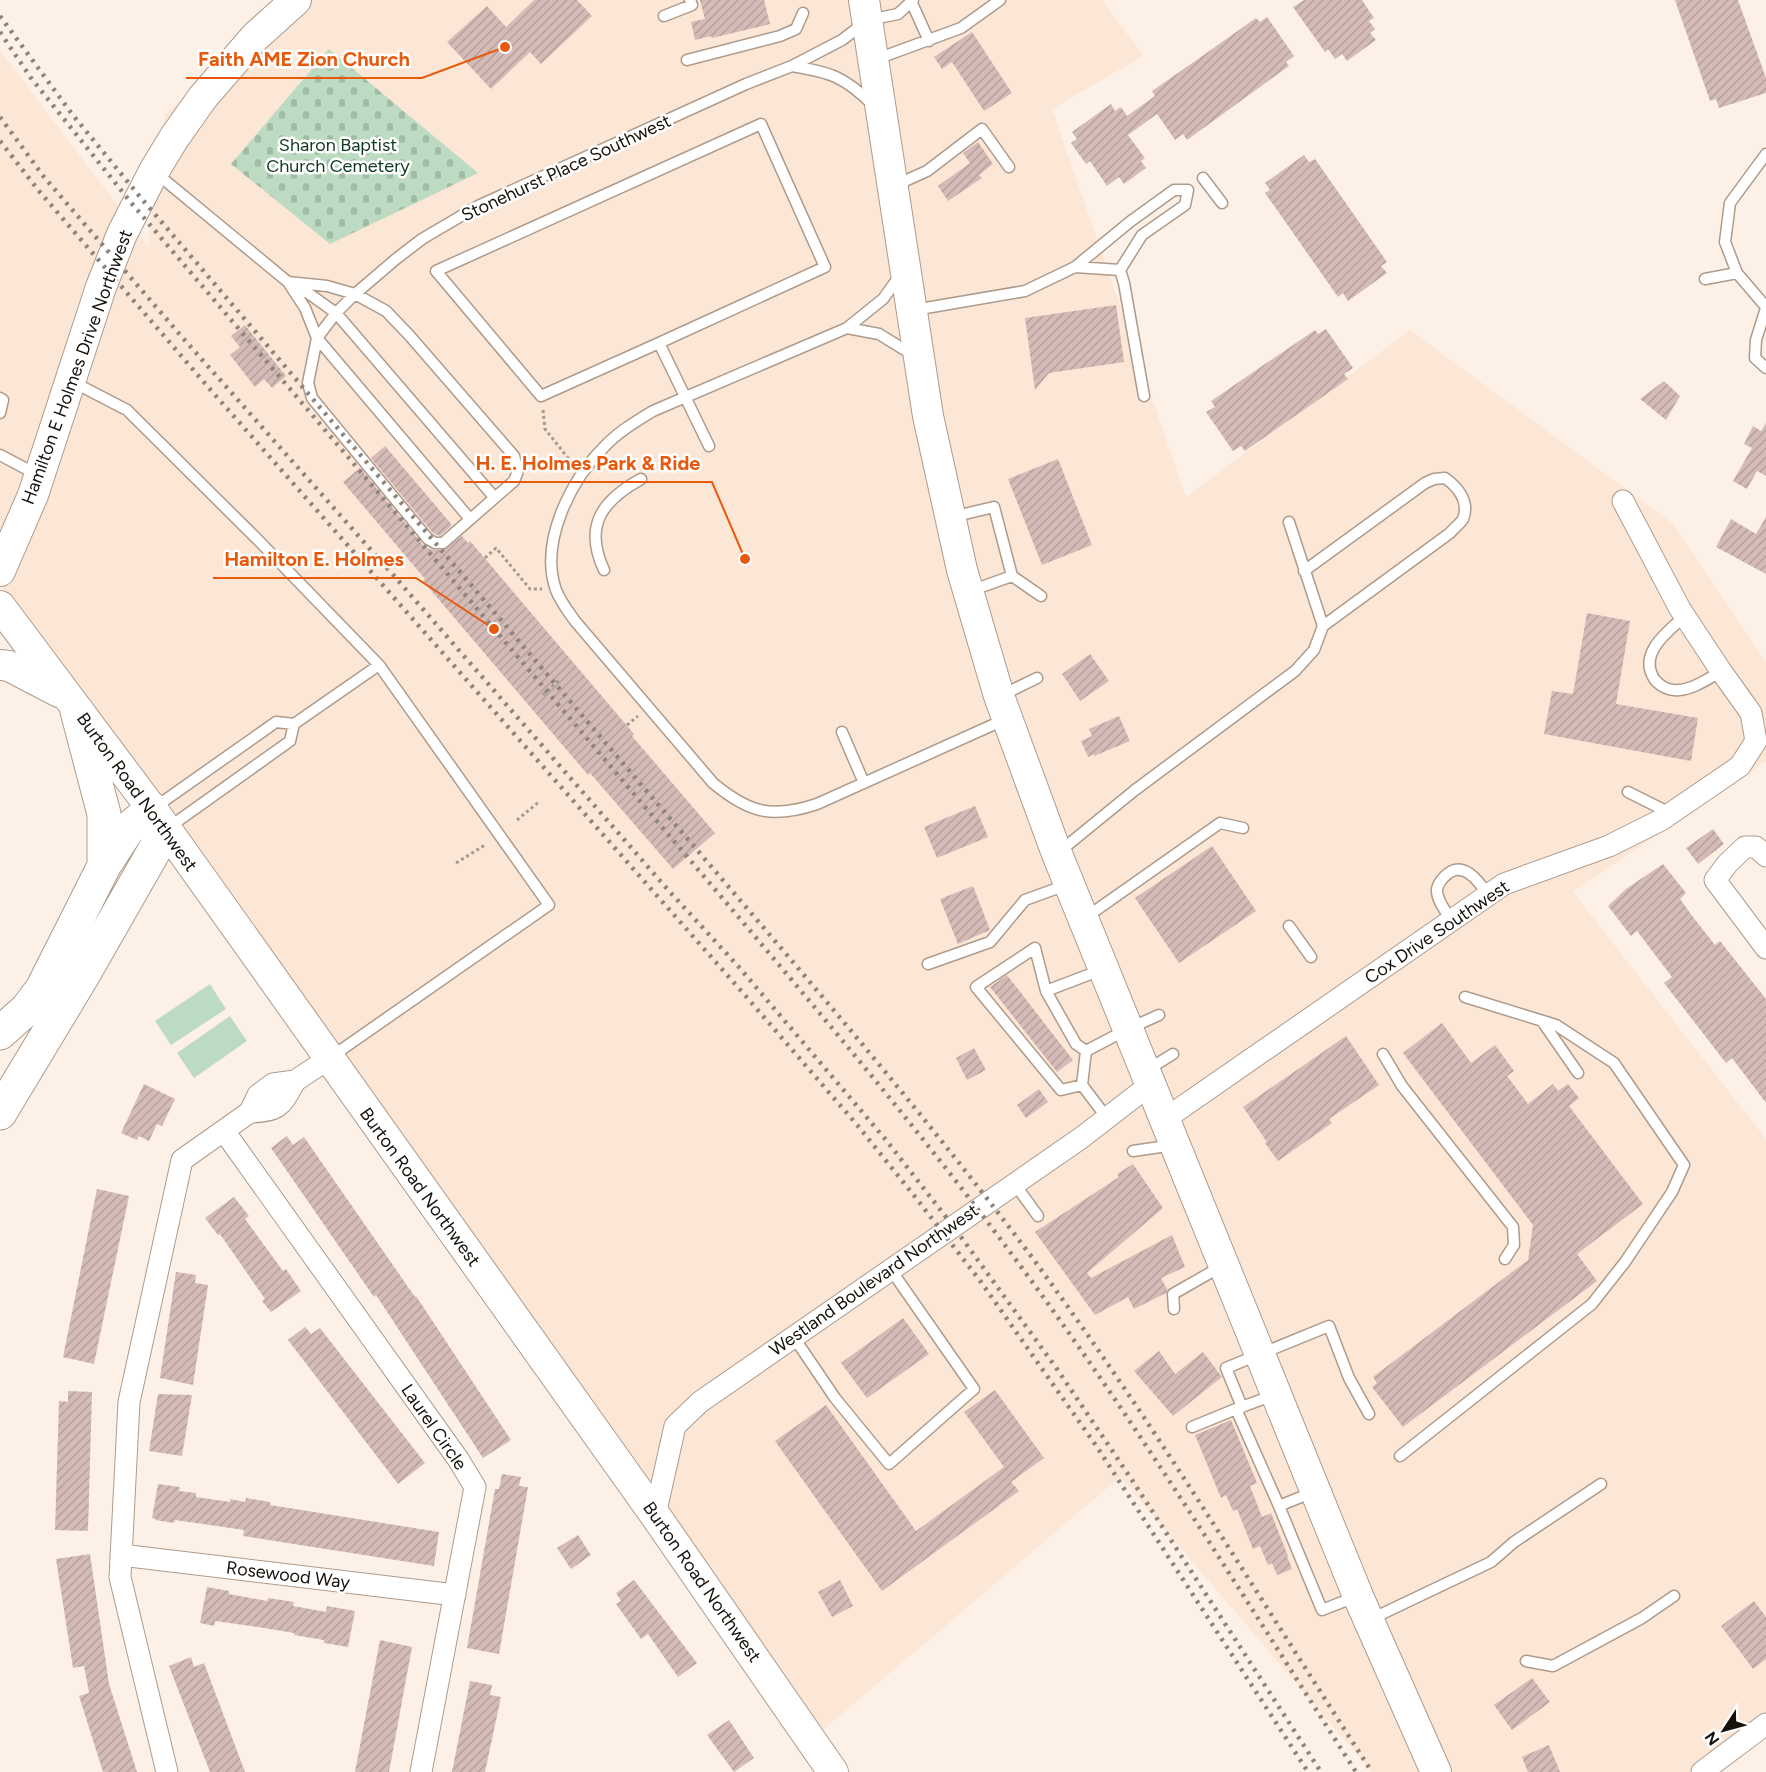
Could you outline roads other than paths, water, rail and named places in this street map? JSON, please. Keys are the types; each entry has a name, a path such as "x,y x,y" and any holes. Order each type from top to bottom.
{"highway":[{"path":"72,703 104,814 104,866"},
{"path":"0,1034 27,1009 42,989 104,866 128,830 159,820"},
{"path":"0,1113 82,977 159,820"}],"main road":[{"name":"Hamilton E Holmes Drive Northwest","path":"0,571 39,475 101,287 122,234 154,171 203,97 255,37 296,0"},
{"path":"866,10 928,416 949,518 1002,708 1083,919 1363,1608 1436,1772"},
{"name":"Burton Road Northwest","path":"0,606 159,820 655,1515 833,1772"},
{"path":"0,664 9,666 72,703"}],"street":[{"name":"Cox Drive Southwest","path":"1171,1132 1451,920 1504,884 1609,846 1661,820 1740,766 1756,741 1751,713 1685,616 1623,501"},
{"path":"1766,856 1756,847 1745,847 1728,863 1715,880 1766,948"},
{"path":"166,1772 120,1577 129,1402 182,1160 250,1112 270,1111 284,1102 295,1081 328,1059"},
{"name":"Westland Boulevard Northwest","path":"655,1515 675,1426 700,1402 1107,1118 1148,1077"},
{"name":"Laurel Circle","path":"224,1131 458,1459 475,1487 421,1772"},
{"name":"Rosewood Way","path":"121,1555 455,1595"},
{"path":"1702,1772 1766,1724"}],"lane":[{"path":"664,16 692,5 690,0"},
{"path":"866,10 898,14 912,0 929,41"},
{"path":"874,60 961,28 1000,0"},
{"name":"Stonehurst Place Southwest","path":"317,338 336,313 355,294 422,239 478,206 746,84 792,66 842,40 866,10"},
{"path":"687,60 780,36 796,29 803,13"},
{"path":"792,66 822,71 846,81 882,114"},
{"path":"761,124 825,267 659,343 541,396 436,271 761,124"},
{"path":"894,186 927,171 982,129 1009,168"},
{"path":"1766,154 1730,203 1725,242 1737,273 1766,308 1756,340 1755,357 1766,369"},
{"path":"154,171 288,282 336,313 494,497"},
{"path":"1203,178 1222,203"},
{"path":"913,310 1025,291 1075,267 1174,189 1188,190 1185,205 1142,235 1120,270 1144,396"},
{"path":"1131,222 1142,235"},
{"path":"906,267 883,299 847,328 653,411 628,426 606,445 581,474 562,512 553,541 552,567 556,588 563,605 575,621 713,783 732,799 752,808 774,813 796,811 864,783 1002,708 1037,678"},
{"path":"1075,267 1120,270"},
{"path":"1705,279 1737,273"},
{"path":"288,282 327,286 355,294 386,311 514,456 518,471 514,481 443,543 435,543 428,539 312,398 308,383 317,338"},
{"path":"288,282 305,308 317,338 470,519"},
{"path":"847,328 879,334 920,359"},
{"path":"659,343 709,446"},
{"path":"70,381 127,410 259,541 379,665 549,905 328,1059"},
{"path":"0,398 3,400 0,413"},
{"path":"0,455 39,475"},
{"path":"1057,854 1135,790 1295,671 1314,650 1323,626 1450,533 1463,519 1464,503 1458,488 1445,478 1425,483 1305,571"},
{"path":"604,570 599,560 597,522 613,497 641,479"},
{"path":"949,518 994,507 1012,576 1041,596"},
{"path":"1288,522 1323,626"},
{"path":"968,591 1012,576"},
{"path":"1685,616 1660,638 1650,656 1650,672 1660,686 1676,691 1688,689 1722,671"},
{"path":"159,820 276,722 294,724 379,665"},
{"path":"159,820 290,741 294,724"},
{"path":"842,732 864,783"},
{"path":"1628,792 1670,813"},
{"path":"1083,919 1220,823 1243,828"},
{"path":"1451,920 1440,902 1437,890 1441,880 1448,873 1458,869 1466,871 1478,880 1488,895"},
{"path":"928,964 990,942 1025,900 1069,884"},
{"path":"1289,926 1311,957"},
{"path":"1082,1085 1061,1090 976,987 1035,948 1046,991 1076,1044 1086,1051"},
{"path":"1046,991 1104,969"},
{"path":"1400,1456 1592,1304 1625,1262 1672,1192 1684,1165 1614,1063 1556,1025 1465,997"},
{"path":"1086,1051 1159,1015"},
{"path":"1542,1021 1578,1073"},
{"path":"1086,1051 1082,1085 1107,1118"},
{"path":"1148,1077 1173,1054"},
{"path":"1383,1054 1402,1086 1514,1227 1514,1245 1505,1259"},
{"path":"1133,1151 1171,1132"},
{"path":"1014,1182 1038,1216"},
{"path":"1174,1309 1173,1294 1224,1265"},
{"path":"794,1336 835,1398 889,1464 974,1389 891,1270"},
{"path":"1369,1414 1349,1378 1329,1326 1226,1368 1239,1408 1322,1610 1363,1608 1491,1562 1514,1542 1601,1484"},
{"path":"1191,1427 1277,1394"},
{"path":"1279,1506 1316,1491"},
{"path":"1526,1661 1553,1666 1642,1618 1674,1596"}],"railway":[{"path":"0,16 72,114 141,198 794,964 983,1193 1074,1315 1162,1444 1372,1772"},
{"path":"0,32 31,78 133,205 788,976 975,1205 1064,1326 1150,1451 1356,1772"},
{"path":"0,117 44,177 182,337 669,891 738,966 886,1140 953,1226 1057,1369 1134,1483 1321,1772"},
{"path":"0,141 39,191 215,395 750,1001 858,1126 916,1198 981,1282 1097,1447 1308,1772"}],"place":[{"name":"Faith AME Zion Church","path":"505,47"},
{"name":"H. E. Holmes Park & Ride","path":"745,559"},
{"name":"Hamilton E. Holmes","path":"494,629"}],"park label":[{"name":"Sharon Baptist Church Cemetery","path":"338,155"}]}
